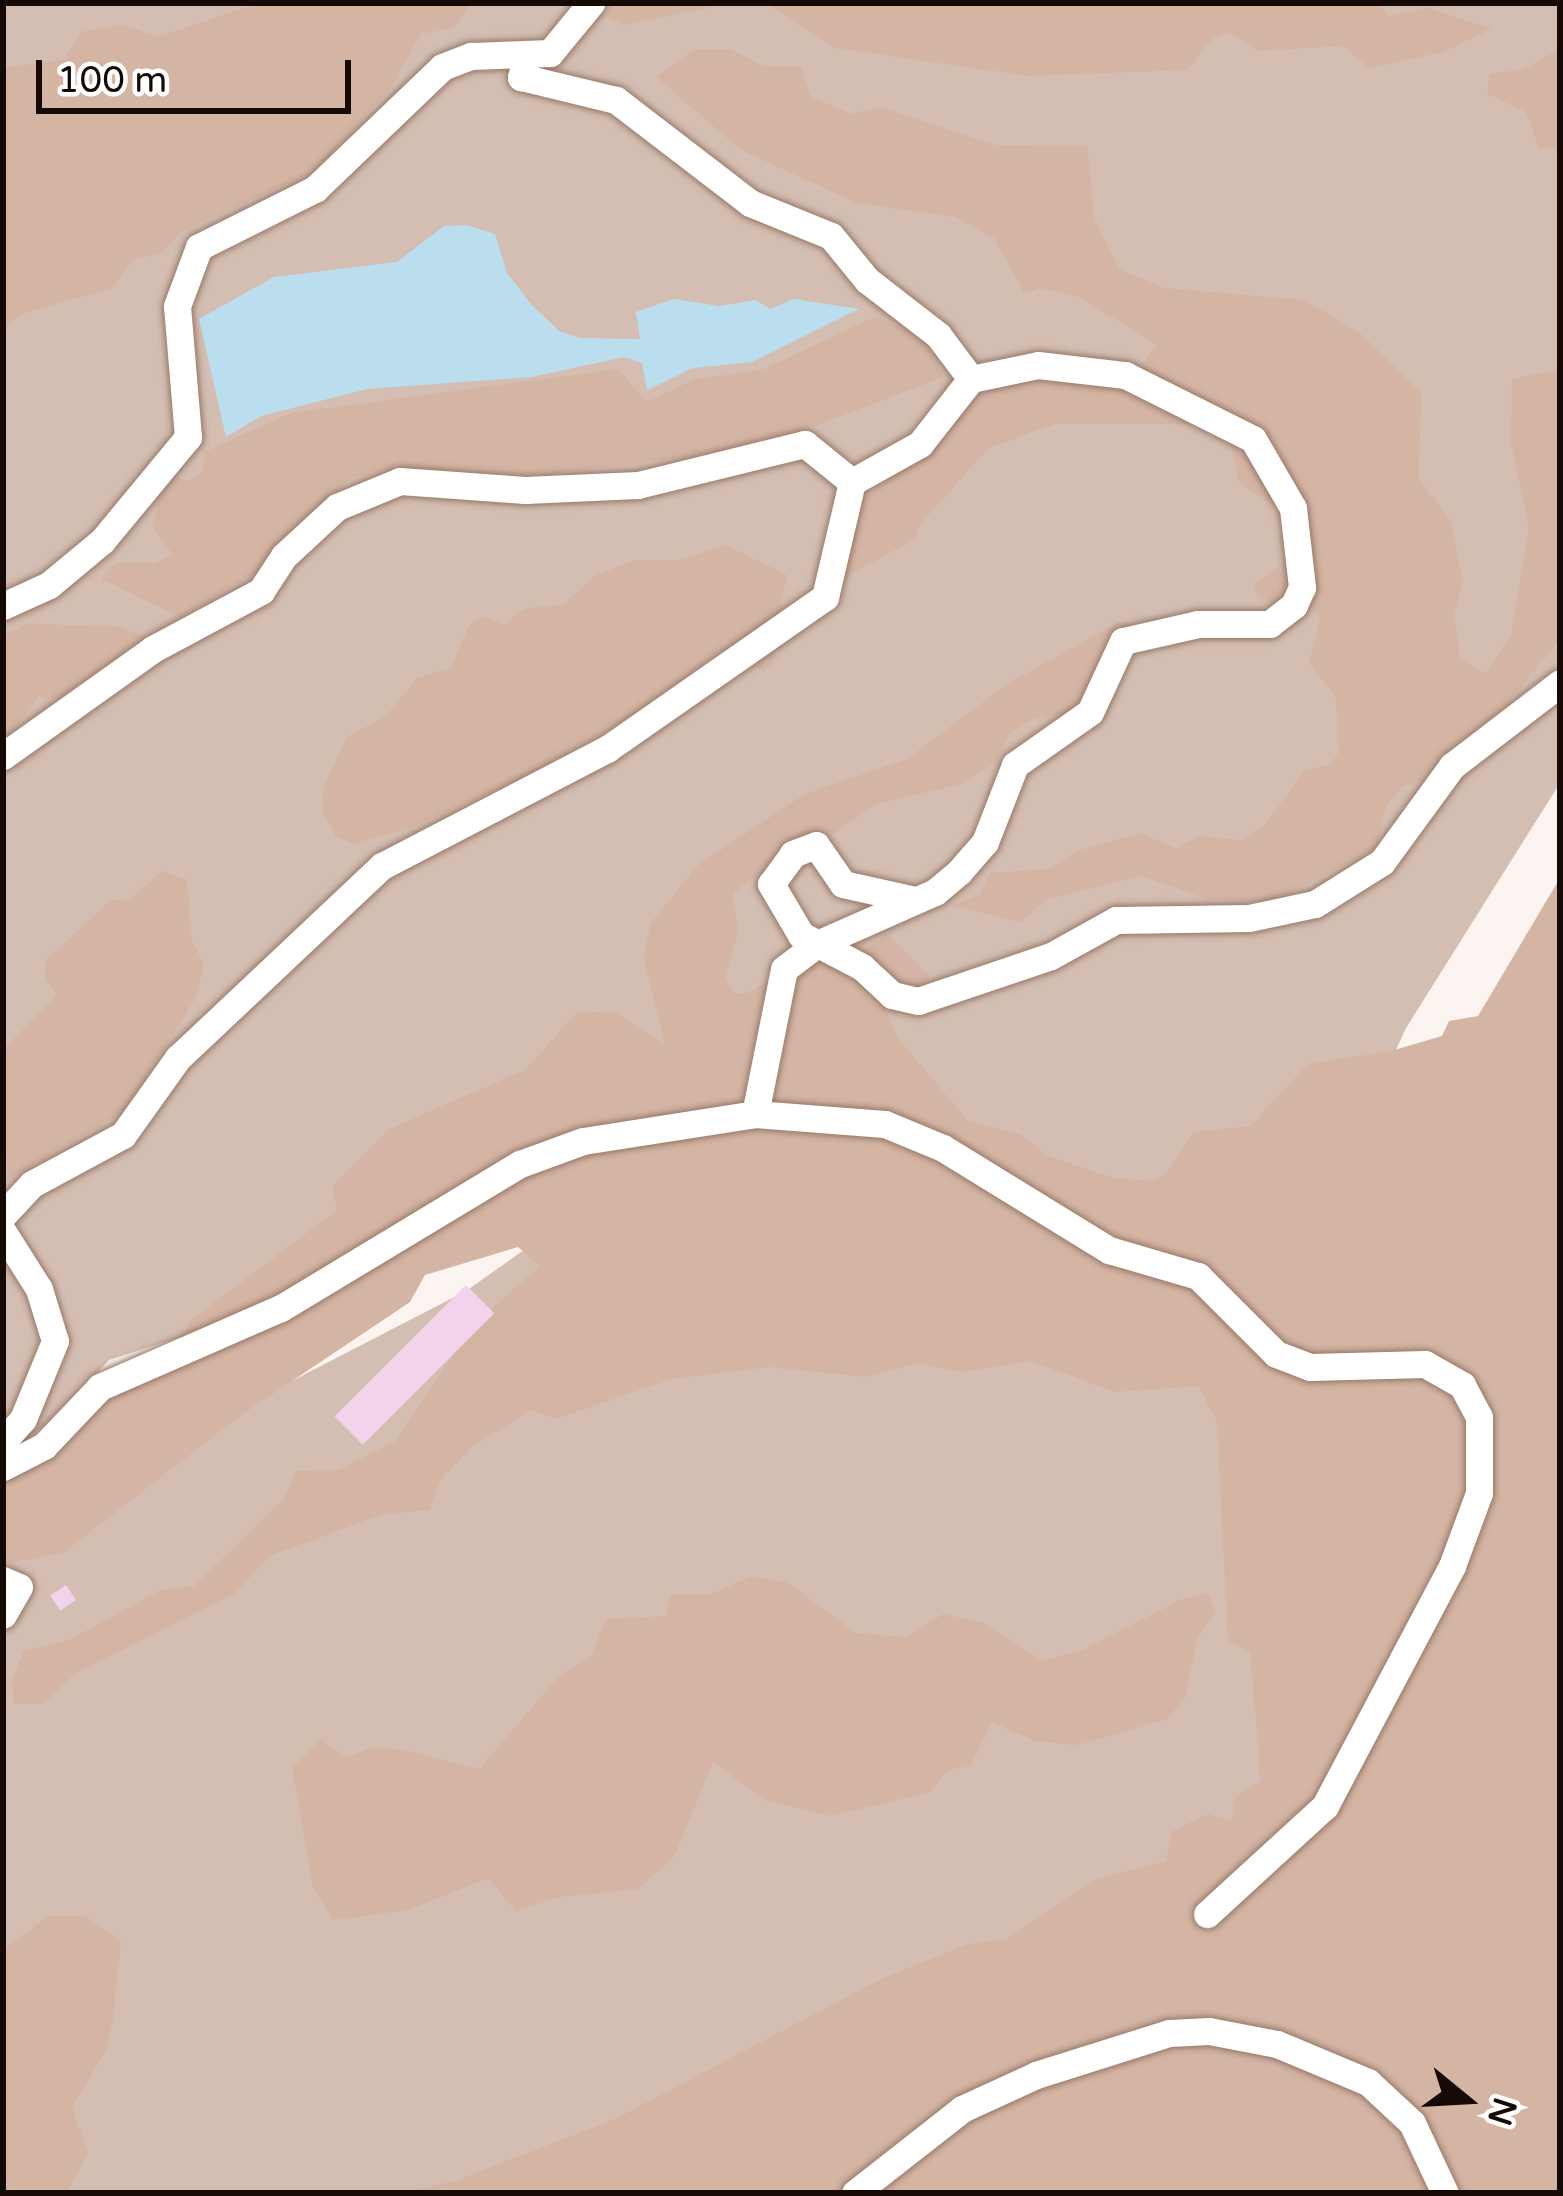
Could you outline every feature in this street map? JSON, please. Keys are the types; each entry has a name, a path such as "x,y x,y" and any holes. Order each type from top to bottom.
{"street":[{"path":"3,606 49,585 102,541 188,437 177,306 199,248 315,189 454,60 526,56 559,47 591,3"},
{"path":"526,56 521,77 616,100 750,202 831,236 867,280 938,335 971,380"},
{"path":"3,1215 32,1184 123,1135 178,1058 382,866 607,749 825,598 853,482 920,444 971,380 1008,368 1073,366 1126,375 1224,420 1275,465 1293,508 1302,587 1270,624 1198,625 1124,641 1090,712 1015,765 985,842 917,901 817,944 784,969 773,997 754,1114"},
{"path":"3,756 153,649 260,591 296,543 337,507 376,488 400,481 525,490 638,485 805,444 853,482"},
{"path":"917,901 862,893 843,884 825,847 804,849 771,884 801,935 862,967 892,995 917,1000 1051,956 1116,920 1249,918 1315,904 1382,862 1452,766 1560,682"},
{"path":"3,1467 44,1446 100,1387 281,1308 520,1164 583,1141 754,1114 849,1117 943,1148 1109,1250 1198,1276 1276,1354 1293,1360 1425,1364 1462,1385 1479,1418 1479,1493 1452,1566 1325,1806 1207,1914"},
{"path":"3,1232 39,1289 55,1341 23,1419 3,1441"},
{"path":"3,1580 19,1587 3,1615"},
{"path":"855,2193 962,2109 1036,2075 1169,2033 1209,2031 1277,2044 1368,2082 1412,2122 1445,2193"}],"shaded area":[{"path":"3,3 1560,3 1560,783 1406,1028 1375,1095 1201,1250 883,1111 109,1360 54,1420 3,1453"},
{"path":"259,3 472,3 453,28 421,34 392,86 315,171 182,231 163,253 134,259 111,289 26,312 3,329 3,68 63,60 83,31 122,25 158,37"},
{"path":"611,3 733,3 623,25 606,15"},
{"path":"734,3 1379,3 1388,16 1428,8 1492,29 1443,52 1368,68 1344,46 1259,51 1229,33 1212,39 1187,70 1028,76 835,48 767,4"},
{"path":"694,49 731,49 764,66 801,67 811,97 853,114 882,107 996,145 1087,146 1095,220 1119,269 1165,288 1304,300 1360,333 1421,393 1419,479 1451,521 1463,583 1454,614 1460,656 1485,674 1511,636 1529,528 1511,445 1512,379 1560,369 1560,640 1508,703 1421,781 1403,786 1386,807 1377,847 1274,901 1211,900 1140,876 1048,899 1020,922 952,906 980,894 990,873 1048,869 1080,850 1140,833 1176,848 1199,836 1240,840 1264,826 1304,771 1331,764 1338,753 1336,698 1309,662 1320,620 1312,608 1296,615 1257,596 1253,585 1286,562 1280,510 1239,483 1230,444 1194,424 1055,424 989,448 919,525 917,538 837,582 864,499 937,442 977,387 1139,368 1157,345 1079,297 1039,288 1024,293 994,238 955,217 857,203 741,150 656,77"},
{"path":"1560,49 1560,150 1539,148 1526,112 1487,94 1490,74 1524,69"},
{"path":"876,316 923,339 944,377 815,426 694,456 550,474 379,470 349,479 257,572 180,617 101,579 115,563 155,563 172,554 153,527 159,501 147,500 169,476 188,481 201,473 205,452 291,413 618,369 647,402 693,380 764,369"},
{"path":"726,545 787,575 772,648 777,658 764,672 720,650 647,708 525,776 419,825 353,844 336,837 322,811 324,785 347,737 386,716 417,678 451,668 469,626 483,616 505,625 523,609 564,604 594,576 634,560 678,560"},
{"path":"1119,622 1135,625 1143,645 1078,712 1034,719 1011,732 995,762 965,783 877,804 833,834 810,837 733,893 738,933 725,979 734,993 748,993 809,959 860,953 887,934 930,977 925,986 881,998 898,1038 968,1121 1021,1135 1048,1156 1113,1178 1151,1181 1167,1173 1194,1132 1250,1126 1308,1064 1391,1051 1442,1036 1449,1021 1478,1016 1560,878 1560,2193 398,2193 455,2181 617,2118 877,1981 967,1944 1007,1939 1096,1879 1166,1861 1171,1832 1208,1814 1232,1822 1234,1798 1260,1781 1257,1733 1250,1653 1228,1641 1217,1422 1198,1386 1115,1392 1030,1361 961,1372 918,1363 867,1377 770,1367 672,1379 555,1419 531,1410 472,1447 440,1481 430,1510 383,1514 270,1556 234,1594 75,1674 43,1704 14,1704 12,1680 24,1651 69,1640 161,1590 194,1586 284,1499 296,1471 339,1470 394,1442 475,1323 540,1266 518,1247 425,1275 410,1302 240,1416 63,1553 3,1564 3,1477 97,1400 161,1369 192,1319 337,1210 332,1187 391,1128 525,1070 576,1013 613,1011 665,1045 644,959 650,924 698,865 805,794 907,759 1007,684"},
{"path":"26,624 117,626 142,636 135,652 60,698 39,697 3,742 3,636"},
{"path":"162,871 187,880 192,942 204,964 197,996 123,1112 7,1180 3,1050 57,995 45,980 46,960 111,900 130,899"},
{"path":"524,1250 1224,1322 1322,1790 548,2193 3,2193 3,1530 466,1291"},
{"path":"750,1577 787,1582 856,1633 907,1637 943,1614 982,1622 1043,1661 1085,1649 1182,1599 1208,1593 1216,1612 1197,1639 1186,1695 1168,1719 1078,1745 1034,1741 992,1722 970,1766 948,1770 930,1792 831,1816 765,1800 713,1762 674,1857 638,1889 560,1897 516,1911 488,1878 408,1910 333,1920 313,1887 292,1768 321,1739 346,1758 373,1747 479,1769 558,1677 592,1656 606,1619 665,1616 670,1594 709,1595"},
{"path":"48,1916 84,1916 121,1941 113,2020 108,2046 72,2108 88,2153 67,2193 3,2193 3,1950"}],"water":[{"path":"466,225 495,234 507,273 531,304 559,331 580,338 640,339 636,312 674,299 719,306 756,300 770,309 794,299 859,309 752,362 693,368 647,390 642,363 624,357 532,377 367,389 261,416 226,437 199,319 274,277 397,262 444,226"}],"building":[{"path":"466,1285 494,1313 363,1445 334,1417"},
{"path":"66,1585 76,1600 60,1611 50,1596"}]}
